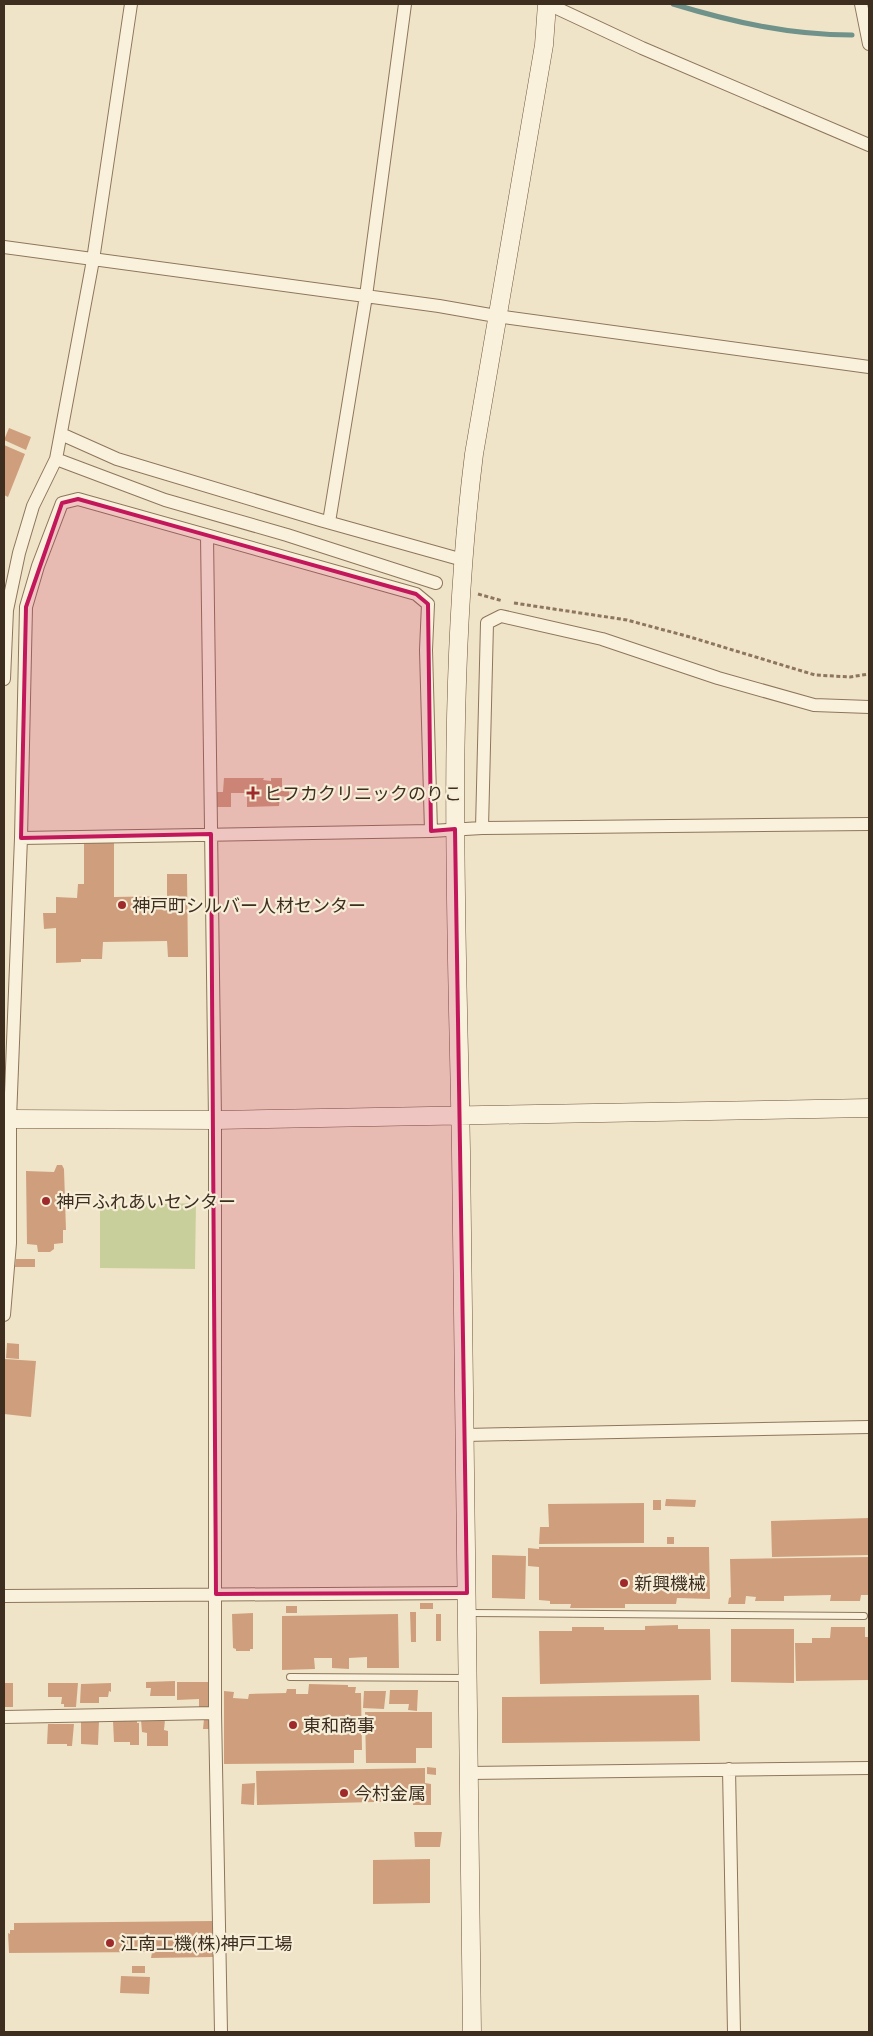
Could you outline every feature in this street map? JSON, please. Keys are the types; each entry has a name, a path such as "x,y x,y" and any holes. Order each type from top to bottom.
{"street":[{"path":"4,679 6,610 19,553 33,506 56,459 93,260 131,4"},
{"path":"329,522 366,296 405,4"},
{"path":"472,2032 456,829 456,670 462,560 474,454 496,316 544,45 548,4 642,48 869,145"},
{"path":"861,4 869,44"},
{"path":"4,248 366,296 496,316 869,367"},
{"path":"61,434 117,459 462,560"},
{"path":"56,459 166,500 287,535 436,583"},
{"path":"4,1315 10,1243 7,1118 21,838 26,607 38,566 62,503 78,499 416,594 428,604 426,650 431,831"},
{"path":"207,536 215,1120 216,1713 221,2032"},
{"path":"482,828 487,623 501,616 602,639 718,678 814,705 869,707"},
{"path":"21,838 431,831 482,828 869,824"},
{"path":"7,1118 215,1120 869,1108"},
{"path":"465,1435 869,1428"},
{"path":"4,1596 467,1593"},
{"path":"4,1717 216,1713"},
{"path":"468,1773 869,1768"},
{"path":"729,1769 734,2032"}],"lane":[{"path":"467,1613 864,1616"},
{"path":"290,1677 467,1678"}],"path":[{"path":"460,590 504,602"},
{"path":"514,603 628,620 690,636 815,675 850,677 869,674"}],"highlighted area":[{"path":"78,499 416,594 428,604 431,831 455,829 467,1593 216,1594 211,834 21,838 26,607 62,503"}],"green space":[{"path":"196,1203 195,1269 100,1268 100,1206"}],"building":[{"path":"9,428 31,437 26,450 4,440"},
{"path":"4,445 25,454 8,497 4,495"},
{"name":"ヒフカクリニックのりこ","path":"224,778 264,778 263,780 271,781 271,778 282,778 282,787 278,787 278,791 289,791 289,797 280,796 279,806 247,807 247,793 231,793 231,807 217,807 217,792 223,792"},
{"name":"神戸町シルバー人材センター","path":"84,842 114,843 114,897 167,896 167,874 187,874 188,957 168,957 167,941 103,942 102,959 81,959 81,962 56,963 56,928 44,929 43,913 56,913 56,897 77,898 78,884 84,884"},
{"name":"神戸ふれあいセンター","path":"57,1165 62,1165 64,1169 66,1230 63,1230 63,1243 54,1244 54,1249 50,1252 38,1252 37,1245 27,1244 26,1171 54,1172"},
{"path":"16,1259 35,1259 35,1267 15,1267"},
{"path":"7,1343 19,1344 19,1359 6,1358"},
{"path":"5,1359 36,1361 31,1417 4,1414"},
{"path":"666,1499 696,1500 695,1507 665,1506"},
{"path":"653,1500 661,1500 661,1510 653,1510"},
{"path":"644,1503 644,1543 539,1544 540,1527 549,1527 548,1504"},
{"path":"869,1518 869,1555 772,1557 771,1521"},
{"path":"667,1537 674,1537 674,1544 667,1544"},
{"name":"新興機械","path":"539,1547 709,1547 710,1599 677,1598 676,1604 625,1604 625,1608 570,1608 571,1604 550,1604 550,1601 539,1600 539,1567 528,1566 528,1548 539,1549"},
{"path":"492,1555 526,1556 525,1599 492,1598"},
{"path":"869,1557 869,1595 861,1595 860,1601 830,1601 831,1595 784,1596 784,1601 755,1601 756,1597 746,1596 745,1604 728,1604 731,1597 730,1559"},
{"path":"420,1603 433,1603 433,1609 420,1609"},
{"path":"286,1606 297,1606 297,1613 286,1613"},
{"path":"410,1612 416,1612 416,1642 411,1642"},
{"path":"253,1613 253,1649 250,1649 250,1651 236,1651 233,1648 232,1614"},
{"path":"398,1614 399,1668 367,1668 367,1657 349,1658 349,1669 332,1668 332,1658 314,1658 315,1669 282,1670 282,1616"},
{"path":"436,1614 441,1614 441,1641 436,1641"},
{"path":"678,1625 678,1629 710,1629 711,1680 540,1684 539,1631 572,1631 572,1627 604,1627 604,1630 645,1630 645,1626"},
{"path":"831,1627 865,1627 865,1637 869,1637 869,1680 796,1681 795,1643 812,1643 812,1638 830,1638"},
{"path":"731,1629 794,1629 794,1683 731,1682"},
{"path":"175,1681 175,1696 150,1696 151,1688 146,1688 146,1682"},
{"path":"177,1682 210,1682 210,1708 199,1707 199,1699 177,1700"},
{"path":"4,1683 13,1683 13,1707 4,1707"},
{"path":"48,1683 78,1683 76,1707 64,1707 64,1704 61,1704 62,1697 48,1697"},
{"path":"111,1683 111,1692 109,1691 108,1697 99,1697 99,1703 80,1703 81,1684"},
{"name":"東和商事","path":"309,1684 348,1685 348,1687 356,1687 355,1693 361,1693 362,1750 354,1750 354,1763 224,1764 224,1691 234,1692 233,1698 248,1699 249,1694 286,1693 287,1689 296,1689 296,1694 308,1694"},
{"path":"390,1690 418,1690 417,1711 408,1710 409,1704 389,1704"},
{"path":"364,1691 386,1691 384,1709 363,1708"},
{"path":"699,1695 700,1741 502,1743 502,1697"},
{"path":"365,1712 432,1712 432,1748 416,1748 416,1763 366,1763"},
{"path":"204,1719 210,1720 209,1729 203,1729"},
{"path":"137,1720 137,1723 139,1723 139,1745 130,1745 130,1742 114,1742 113,1721"},
{"path":"141,1720 165,1720 164,1730 168,1731 168,1746 147,1746 147,1733 142,1732"},
{"path":"81,1721 99,1721 98,1745 81,1744"},
{"path":"48,1724 74,1724 72,1746 67,1746 67,1744 47,1744"},
{"path":"427,1767 436,1768 436,1775 427,1774"},
{"name":"今村金属","path":"425,1768 425,1783 431,1784 431,1805 413,1805 413,1801 257,1805 256,1771"},
{"path":"255,1783 254,1805 241,1804 242,1784"},
{"path":"414,1832 442,1832 440,1847 415,1847"},
{"path":"430,1859 430,1903 373,1904 373,1860"},
{"name":"江南工機(株)神戸工場","path":"212,1921 213,1957 151,1958 152,1952 9,1953 8,1933 10,1934 10,1930 14,1930 14,1923"},
{"path":"132,1966 145,1966 145,1973 132,1973"},
{"path":"121,1976 150,1977 149,1994 120,1993"}],"waterway":[{"path":"673,4 717,16 784,30 852,35"}],"place":[{"name":"ヒフカクリニックのりこ","path":"253,793"},
{"name":"神戸町シルバー人材センター","path":"122,905"},
{"name":"神戸ふれあいセンター","path":"46,1201"},
{"name":"新興機械","path":"624,1583"},
{"name":"東和商事","path":"293,1725"},
{"name":"今村金属","path":"344,1793"},
{"name":"江南工機(株)神戸工場","path":"110,1943"}]}
